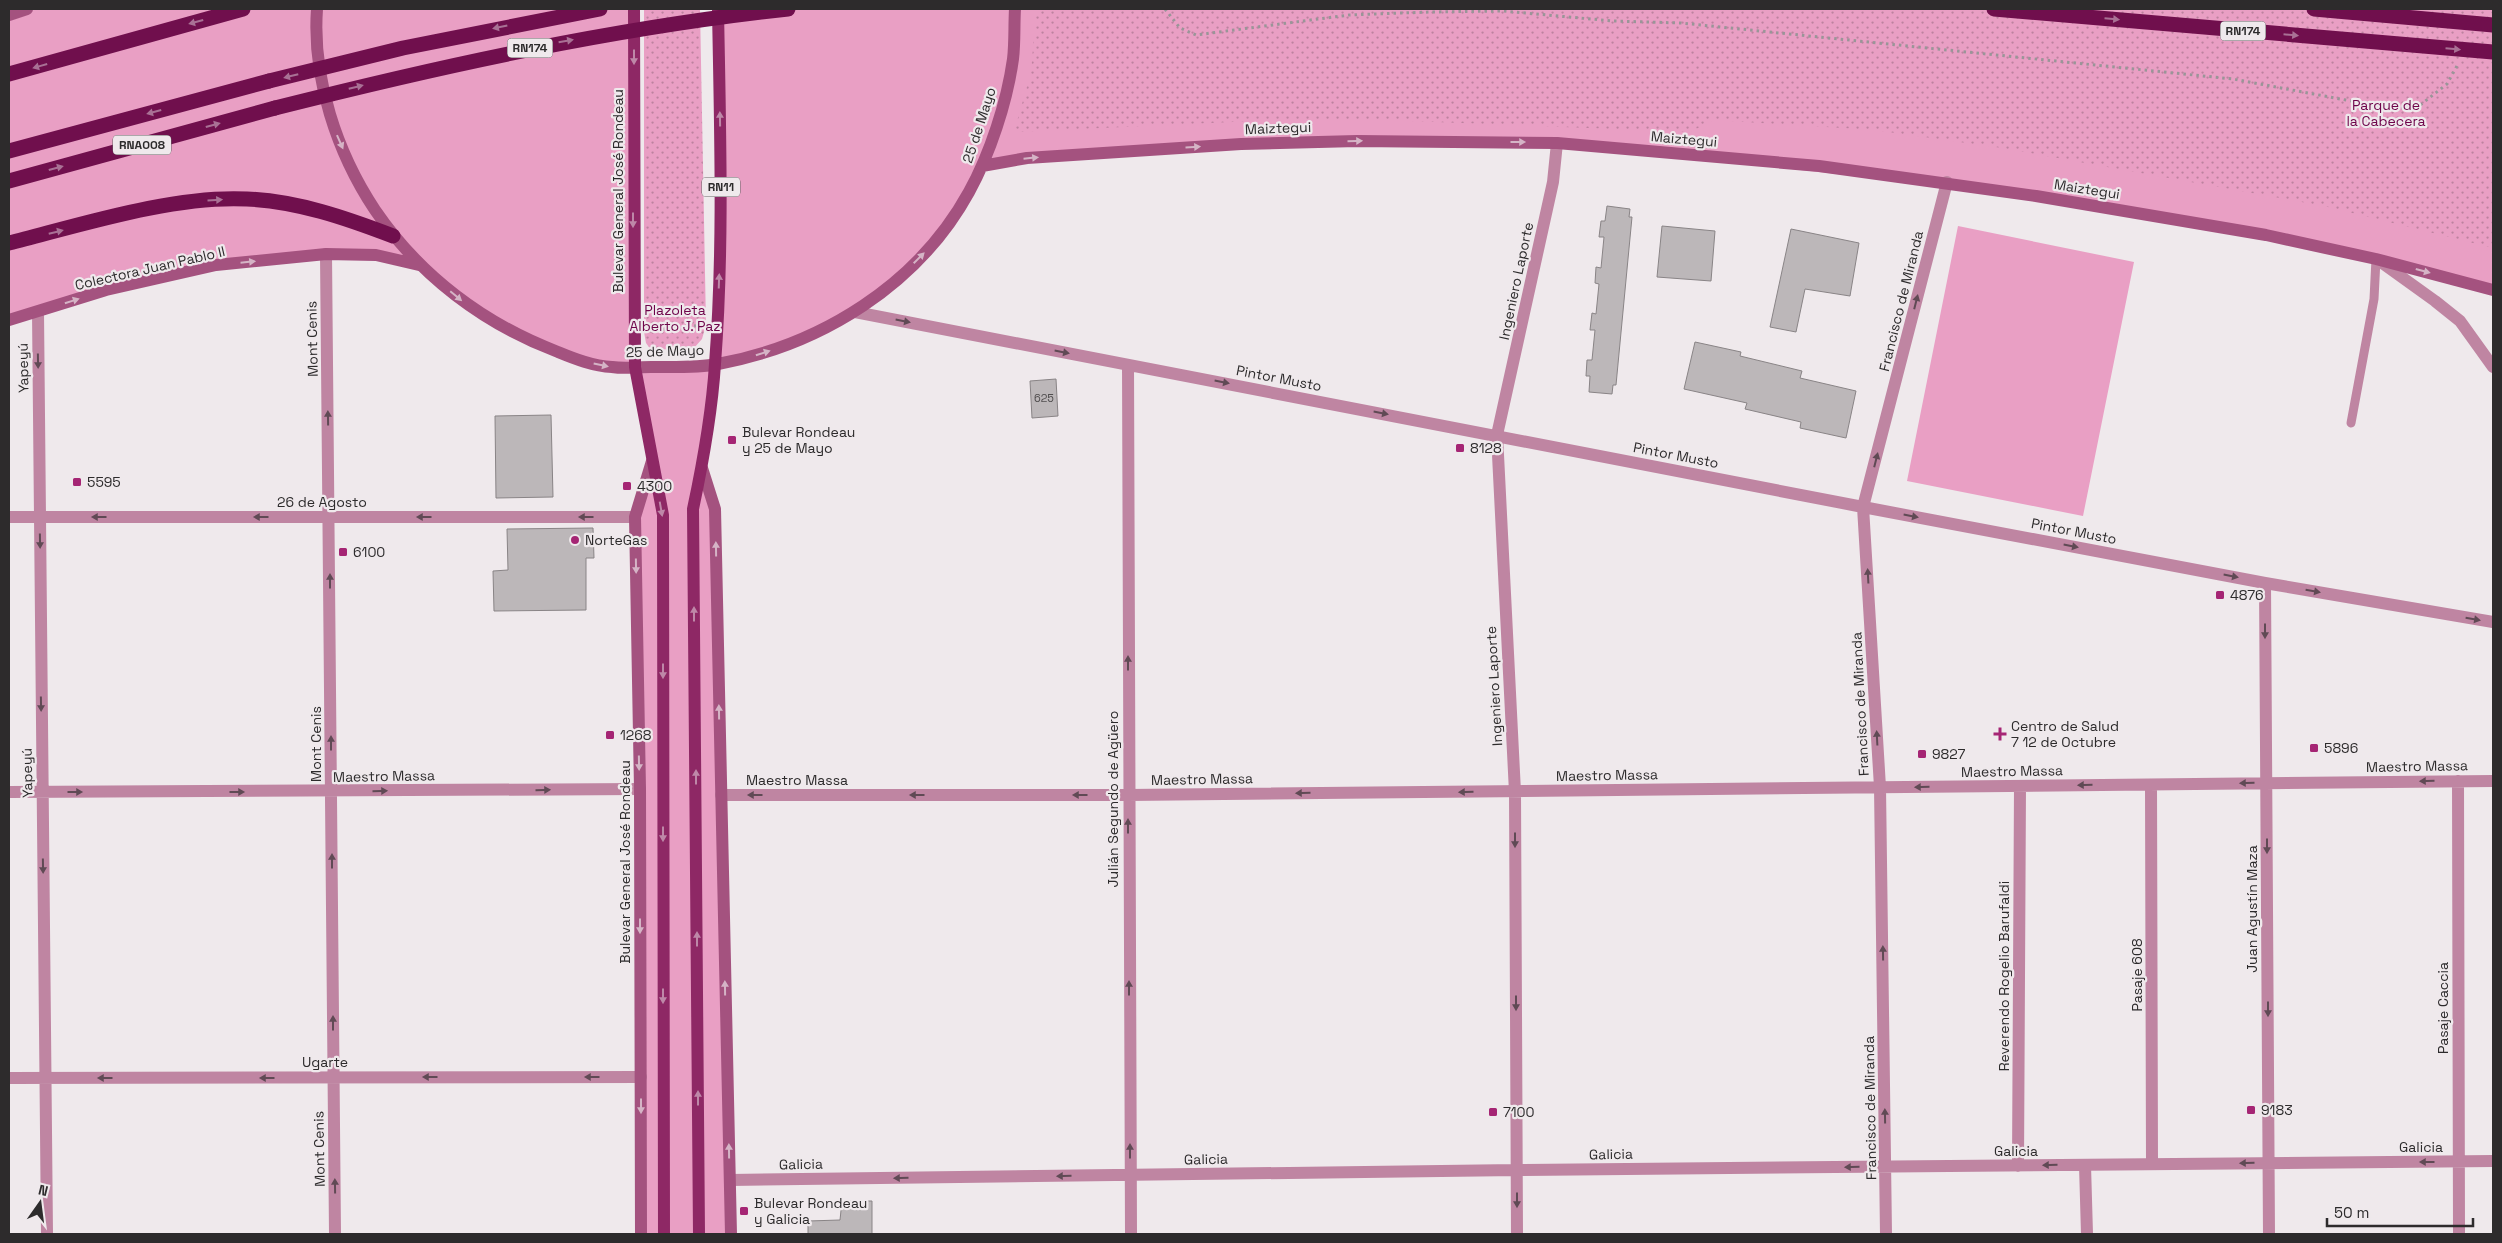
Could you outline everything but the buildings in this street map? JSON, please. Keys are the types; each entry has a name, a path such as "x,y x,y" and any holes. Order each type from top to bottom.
{"highway":[{"path":"9,74 243,9"},
{"name":"RN174","path":"269,81 403,48 600,9"},
{"name":"RN174","path":"275,108 404,75 559,42 667,24 788,9"},
{"name":"RN174","path":"1994,9 2493,52"},
{"path":"2314,9 2493,25"},
{"name":"RNA008","path":"9,152 269,81"},
{"name":"RNA008","path":"9,181 275,108"},
{"path":"9,244 114,217 194,201 246,199 300,206 354,221 393,236"}],"main road":[{"path":"9,15 27,9"},
{"name":"25 de Mayo","path":"317,9 316,22 322,79 336,135 360,188 393,236 419,265 466,304 524,340 578,360 612,367 716,365 758,355 809,337 855,312 894,283 936,241 968,194 982,166 1005,98 1013,58 1015,9"},
{"name":"Bulevar General José Rondeau","path":"634,9 635,367 663,515 664,1234"},
{"name":"RN11","path":"716,365 722,198 718,9"},
{"name":"Maiztegui","path":"982,166 1027,158 1241,144 1357,141 1557,143 1819,166 1947,182 2266,235 2376,259 2493,290"},
{"name":"Colectora Juan Pablo II","path":"9,320 106,290 216,265 326,254 376,255 419,265"},
{"path":"699,1234 693,510 702,468 716,365"},
{"name":"Bulevar General José Rondeau","path":"641,1234 640,789 635,517 652,461"},
{"path":"702,468 715,509 731,1234"}],"street":[{"name":"Ingeniero Laporte","path":"1518,1234 1515,792 1497,435 1553,182 1557,143"},
{"name":"Francisco de Miranda","path":"1886,1234 1880,787 1863,507 1947,182"},
{"name":"Mont Cenis","path":"326,254 335,1234"},
{"name":"Maiztegui","path":"2376,259 2435,300 2460,321 2493,367"},
{"name":"Yapeyú","path":"38,312 47,1234"},
{"name":"Pintor Musto","path":"855,312 1863,507 2265,583 2493,622"},
{"name":"Julián Segundo de Agüero","path":"1128,365 1131,1234"},
{"name":"26 de Agosto","path":"9,517 635,517"},
{"name":"Juan Agustín Maza","path":"2265,583 2269,1234"},
{"name":"Maestro Massa","path":"721,795 1128,795 1515,792 2493,780"},
{"name":"Pasaje Caccia","path":"2458,781 2458,1234"},
{"name":"Pasaje 608","path":"2151,785 2152,1164"},
{"name":"Reverendo Rogelio Barufaldi","path":"2018,1166 2020,786"},
{"name":"Maestro Massa","path":"9,792 331,792 640,789"},
{"name":"Ugarte","path":"9,1078 641,1077"},
{"name":"Galicia","path":"730,1180 1885,1166 2493,1162"},
{"path":"2085,1165 2087,1234"}],"lane":[{"path":"2352,423 2374,300 2376,259"}],"path":[{"path":"1165,9 1180,28 1196,35 1349,16 1430,12 1503,11 1613,21 1680,22 2233,79 2394,109 2420,106 2447,84 2460,61"},
{"path":"644,332 706,325"}],"green space":[{"path":"27,9 634,9 635,367 612,367 524,340 419,265 376,255 216,265 9,320 9,15"},
{"name":"Plazoleta Alberto J. Paz","path":"644,9 700,9 706,325 702,339 694,348 651,350 646,343 644,332"},
{"name":"Parque de la Cabecera","path":"718,9 2493,9 2493,290 2376,259 2036,196 1557,143 1357,141 982,166 968,194 894,283 809,337 715,365"},
{"name":"Parque de la Cabecera","path":"1036,9 2493,9 2493,248 2324,206 2002,148 1874,130 1714,120 1690,132 1357,119 1254,121 1014,132 1031,72"},
{"path":"1958,226 2134,262 2083,516 1907,481"},
{"path":"715,365 702,468 715,509 731,1234 641,1234 635,517 652,461 635,367"}],"place":[{"name":"Bulevar Rondeau y 25 de Mayo","path":"732,440"},
{"name":"8128","path":"1460,448"},
{"name":"5595","path":"77,482"},
{"name":"4300","path":"627,486"},
{"name":"NorteGas","path":"575,540"},
{"name":"6100","path":"343,552"},
{"name":"4876","path":"2220,595"},
{"name":"Centro de Salud 7 12 de Octubre","path":"2000,734"},
{"name":"1268","path":"610,735"},
{"name":"5896","path":"2314,748"},
{"name":"9827","path":"1922,754"},
{"name":"9183","path":"2251,1110"},
{"name":"7100","path":"1493,1112"},
{"name":"Bulevar Rondeau y Galicia","path":"744,1211"}]}
